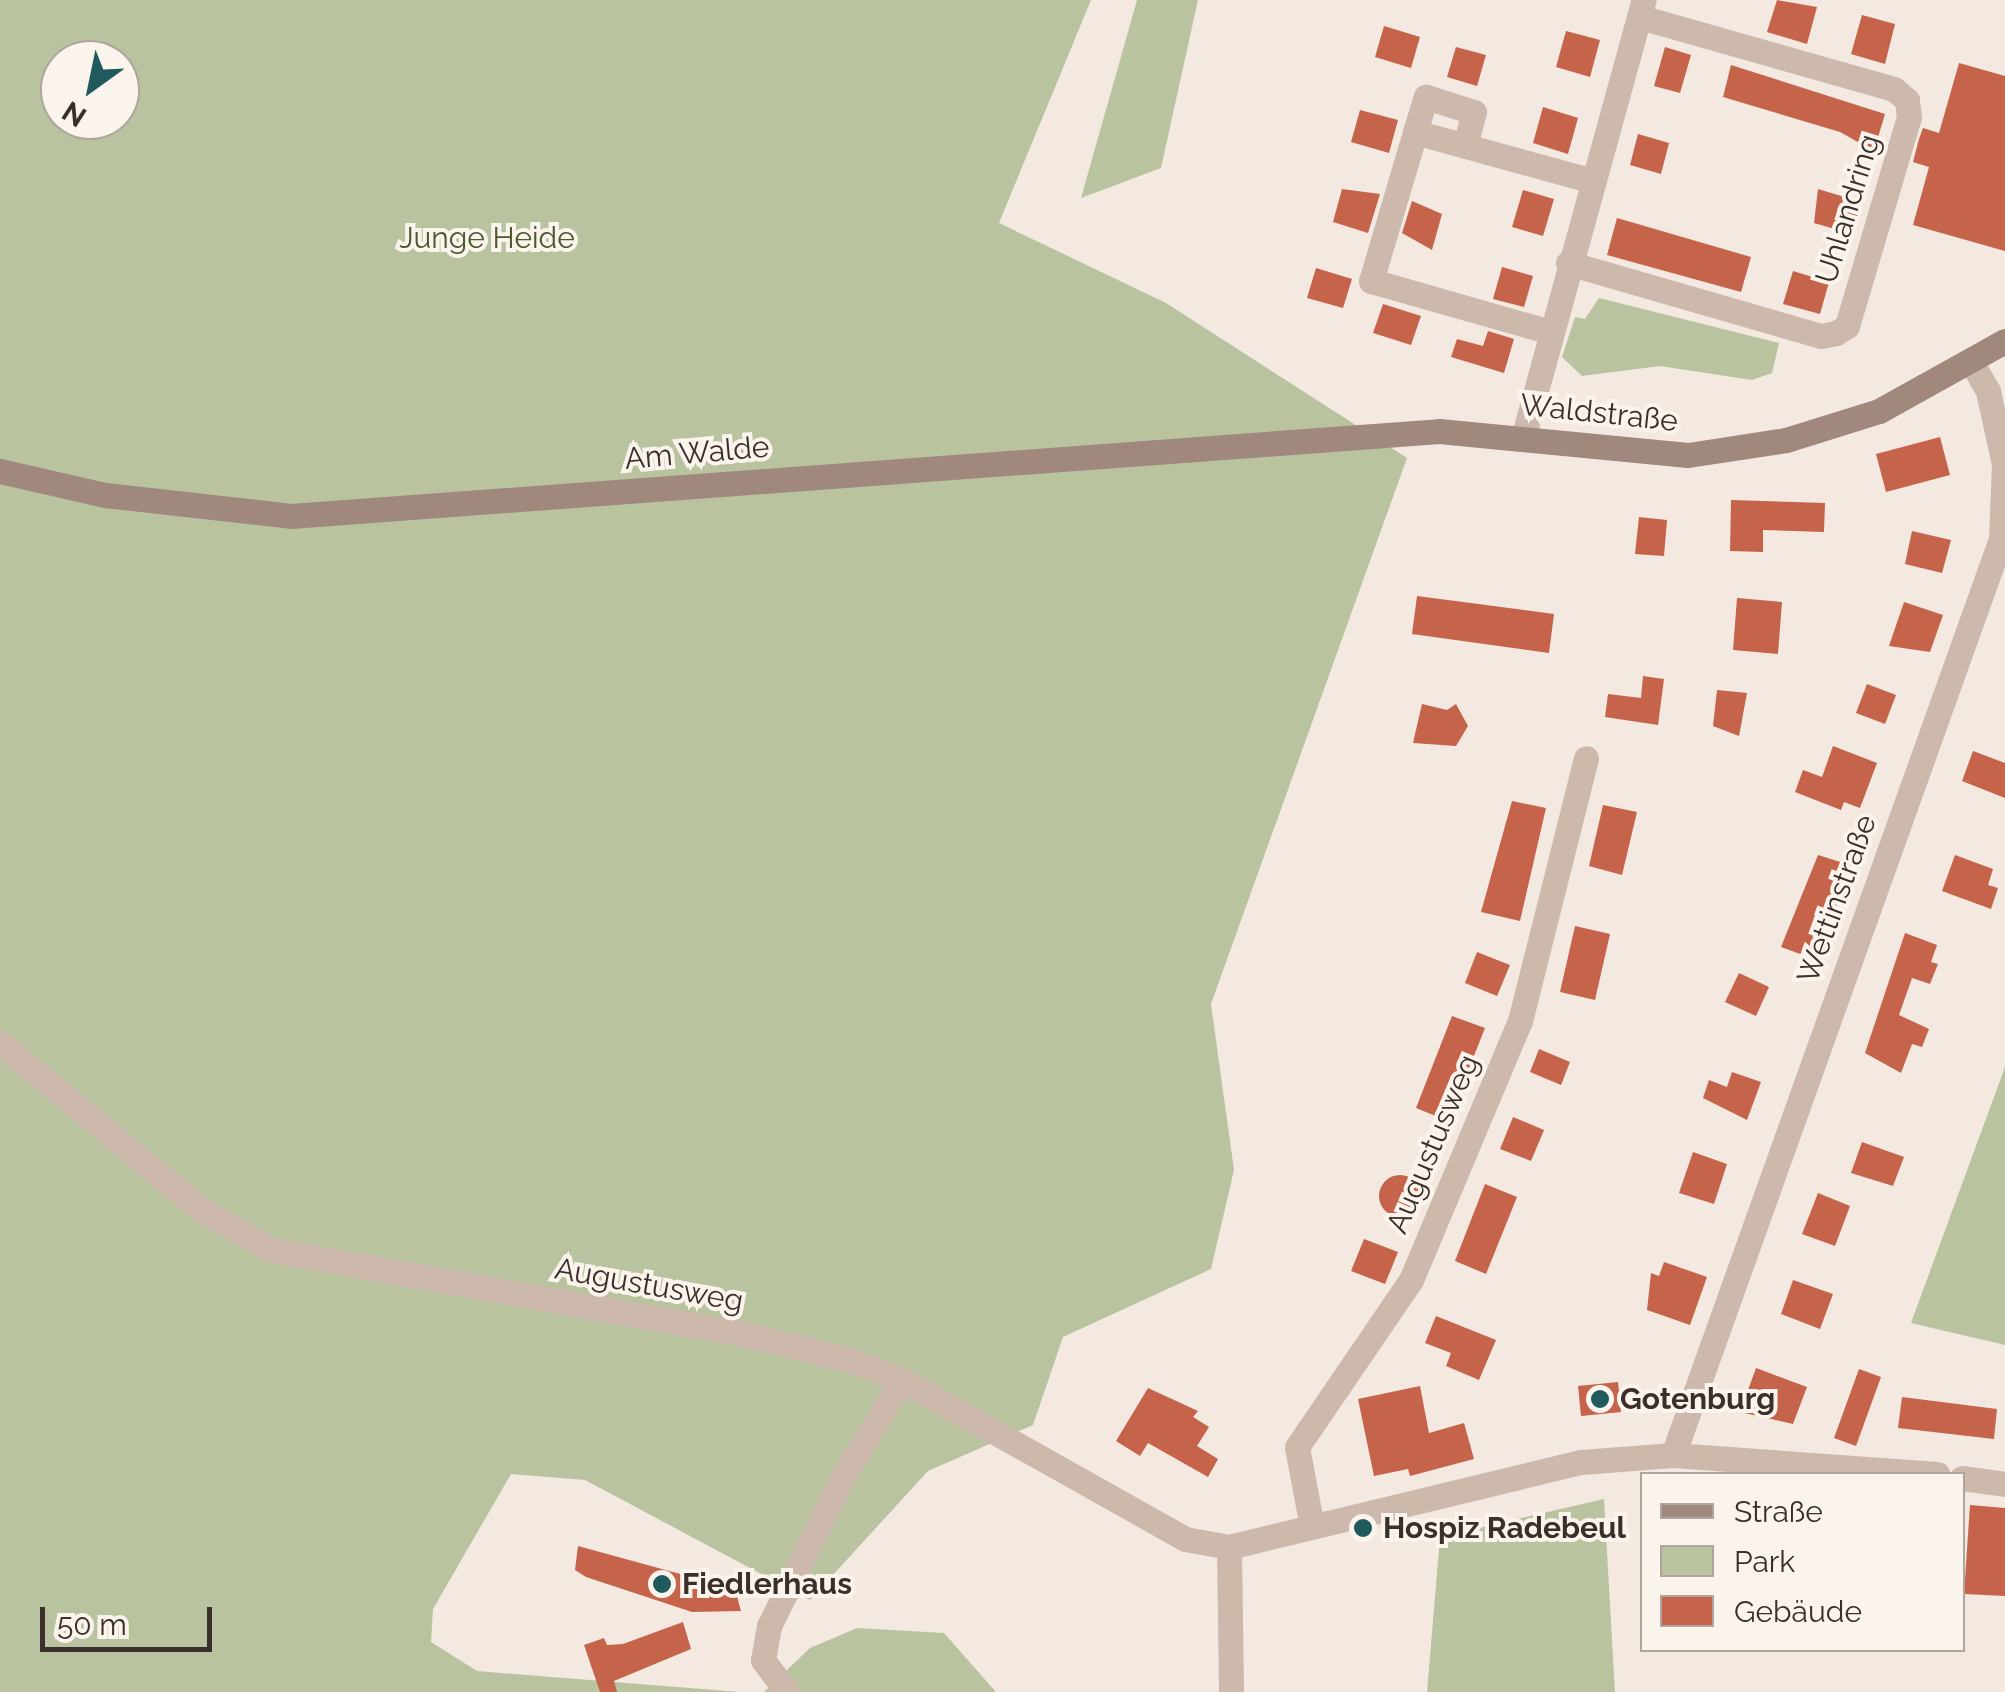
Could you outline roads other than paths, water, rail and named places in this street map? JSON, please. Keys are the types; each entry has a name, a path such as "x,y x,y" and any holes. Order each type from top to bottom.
{"street":[{"path":"1522,438 1548,331 1641,9"},
{"name":"Uhlandring","path":"1568,263 1821,336 1836,333 1846,326 1909,118 1907,100 1894,89 1641,9"},
{"path":"1465,146 1474,112 1426,97 1372,281 1548,331"},
{"path":"1415,132 1593,181"},
{"name":"Waldstraße","path":"1403,434 1522,438 1688,455 1786,440 1879,412 2005,341"},
{"name":"Wettinstraße","path":"1672,1455 2002,539 2004,464 1988,391 1970,361"},
{"name":"Am Walde","path":"0,471 105,495 291,516 1013,457 1403,434"},
{"name":"Augustusweg","path":"1312,1527 1296,1447 1393,1316 1433,1228 1520,1021 1586,758"},
{"name":"Augustusweg","path":"0,1043 202,1210 272,1250 740,1332 902,1380 1185,1538 1230,1547 1581,1462 1672,1455 1909,1472"},
{"path":"787,1692 763,1660 769,1626 844,1473 902,1380"},
{"path":"1965,1478 2005,1484"},
{"path":"1230,1547 1230,1692"}],"place":[{"name":"Gotenburg","path":"1600,1399"},
{"name":"Hospiz Radebeul","path":"1363,1528"},
{"name":"Fiedlerhaus","path":"662,1584"}],"park label":[{"name":"Junge Heide","path":"487,238"}]}
